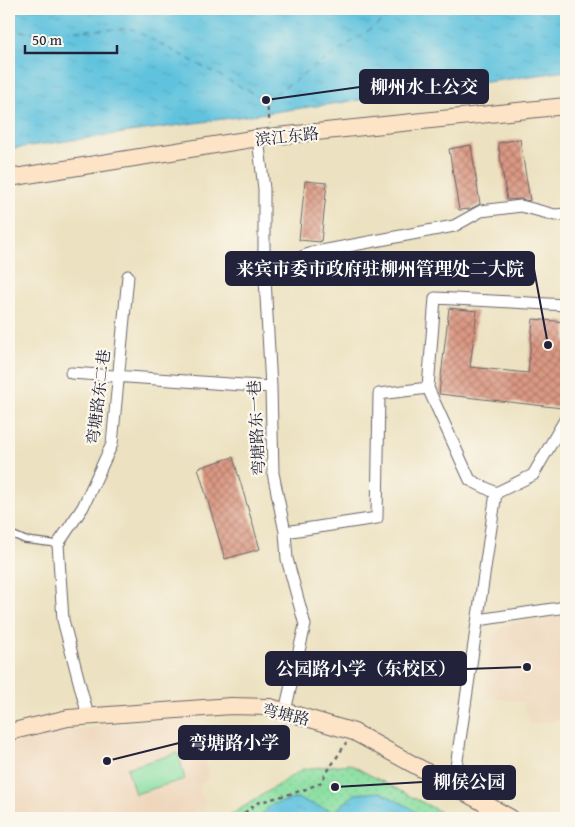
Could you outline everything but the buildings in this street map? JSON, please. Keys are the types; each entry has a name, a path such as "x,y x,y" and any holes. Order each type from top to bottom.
{"street":[{"name":"滨江东路","path":"9,178 265,138 566,106"},
{"name":"弯塘路东一巷","path":"265,138 265,273 273,473 285,532 287,559 305,626 285,711"},
{"path":"265,273 311,253 454,226 481,210 521,206 555,215 566,214"},
{"name":"弯塘路东二巷","path":"58,544 84,508 112,444 128,276"},
{"path":"496,493 470,480 428,388 435,298 566,305"},
{"path":"71,373 271,387"},
{"path":"285,532 377,518 379,394 428,388"},
{"path":"496,493 533,475 566,418"},
{"path":"448,784 456,767 496,493"},
{"path":"58,544 63,620 88,716"},
{"path":"478,620 566,607"},
{"name":"弯塘路","path":"9,732 68,718 88,716 231,706 270,707 354,732 511,818"}],"lane":[{"path":"9,533 25,540 58,544"}],"path":[{"path":"265,138 266,100"},
{"path":"238,818 257,803 304,790 320,783 354,732"}],"shaded area":[{"path":"566,614 566,719 530,724 523,702 484,697 493,637 506,625"},
{"path":"192,718 210,777 199,785 208,818 12,818 9,808 9,745 49,734 103,725"}],"green space":[{"path":"178,753 185,779 135,794 127,768"},
{"path":"349,764 452,818 226,818 303,769"}],"water":[{"path":"9,9 566,9 566,71 9,149"},
{"path":"380,792 409,807 423,818 258,818 271,805 296,798 334,812 355,794"}],"ferry route":[{"path":"9,32 132,29 266,100 400,9"}],"place":[{"name":"柳州水上公交","path":"266,100"},
{"name":"来宾市委市政府驻柳州管理处二大院","path":"548,345"},
{"name":"公园路小学（东校区）","path":"527,667"},
{"name":"弯塘路小学","path":"107,761"},
{"name":"柳侯公园","path":"335,787"}]}
